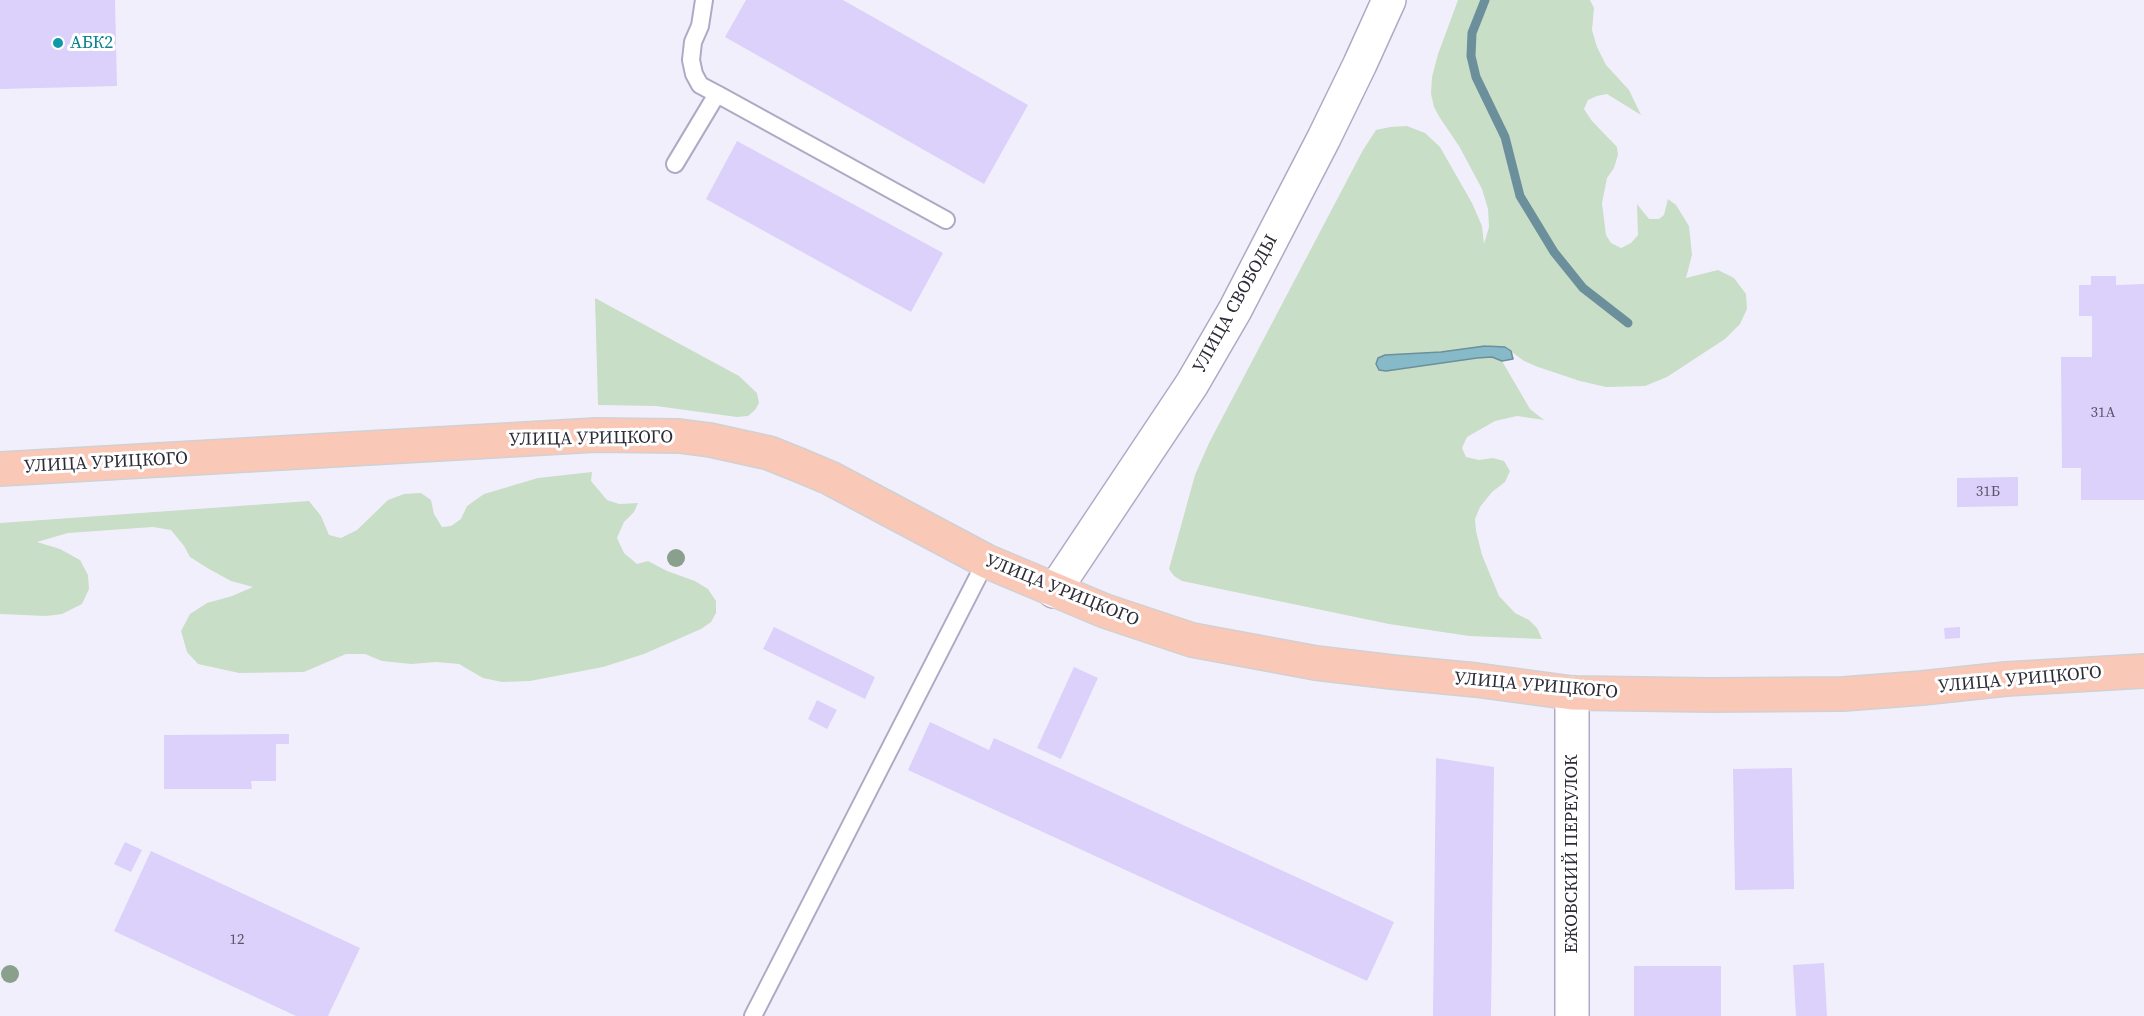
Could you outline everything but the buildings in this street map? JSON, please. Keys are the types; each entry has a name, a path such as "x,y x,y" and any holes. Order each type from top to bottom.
{"main road":[{"name":"УЛИЦА УРИЦКОГО","path":"0,469 596,435 679,436 710,440 769,453 799,465 830,478 986,561 1105,611 1192,640 1316,663 1572,693 1759,696 1843,694 2006,679 2144,671"}],"street":[{"name":"УЛИЦА СВОБОДЫ","path":"1054,591 1192,384 1235,310 1324,138 1389,0"},
{"name":"ЕЖОВСКИЙ ПЕРЕУЛОК","path":"1572,693 1572,1016"}],"lane":[{"path":"704,0 700,26 693,42 691,60 694,74 700,85 946,220"},
{"path":"675,164 717,94"},
{"path":"753,1016 986,561"}],"green space":[{"path":"1458,0 1590,0 1594,8 1592,30 1597,47 1606,65 1629,90 1641,115 1607,94 1588,100 1584,109 1592,121 1617,147 1618,155 1614,168 1607,178 1602,203 1606,235 1611,243 1621,248 1631,243 1638,235 1637,204 1649,219 1659,219 1664,215 1668,199 1676,205 1689,226 1692,255 1686,278 1718,270 1734,278 1746,294 1747,309 1740,324 1725,339 1667,377 1645,386 1606,387 1580,381 1524,361 1505,347 1485,346 1441,352 1385,355 1386,371 1477,358 1492,357 1502,361 1530,409 1544,420 1517,416 1495,421 1467,437 1462,448 1466,457 1479,460 1493,458 1504,461 1510,471 1505,482 1492,492 1480,507 1475,519 1476,531 1482,555 1499,596 1515,613 1529,620 1537,628 1542,639 1469,636 1389,624 1182,581 1169,569 1195,475 1209,443 1363,150 1376,130 1407,126 1425,133 1440,147 1472,203 1482,226 1484,244 1489,227 1488,209 1482,189 1459,146 1434,107 1431,94 1432,77 1438,54"},
{"path":"595,298 739,376 757,393 759,403 755,410 748,416 737,417 656,406 598,405"},
{"path":"592,472 591,481 607,500 619,504 638,503 634,512 624,522 617,538 624,553 637,564 648,561 695,581 708,589 716,601 716,613 711,622 701,629 644,654 603,667 530,681 502,682 483,678 459,664 436,662 411,664 382,661 365,654 346,654 304,672 239,673 198,664 187,652 181,631 190,614 207,603 253,587 231,581 209,569 190,557 171,530 153,527 68,533 37,542 60,549 80,560 88,575 89,589 82,604 62,614 46,616 0,614 0,523 309,501 321,516 329,535 341,538 357,530 388,500 404,494 421,493 431,500 434,514 442,527 451,526 461,519 467,506 484,494 538,478"}],"water":[{"path":"1485,346 1505,347 1511,351 1513,359 1502,361 1492,357 1477,358 1386,371 1379,370 1376,364 1378,358 1385,355 1441,352"}],"waterway":[{"path":"1485,0 1472,33 1471,56 1476,77 1505,137 1520,196 1554,252 1583,288 1628,323"}],"place":[{"name":"АБК2","path":"58,43"}]}
